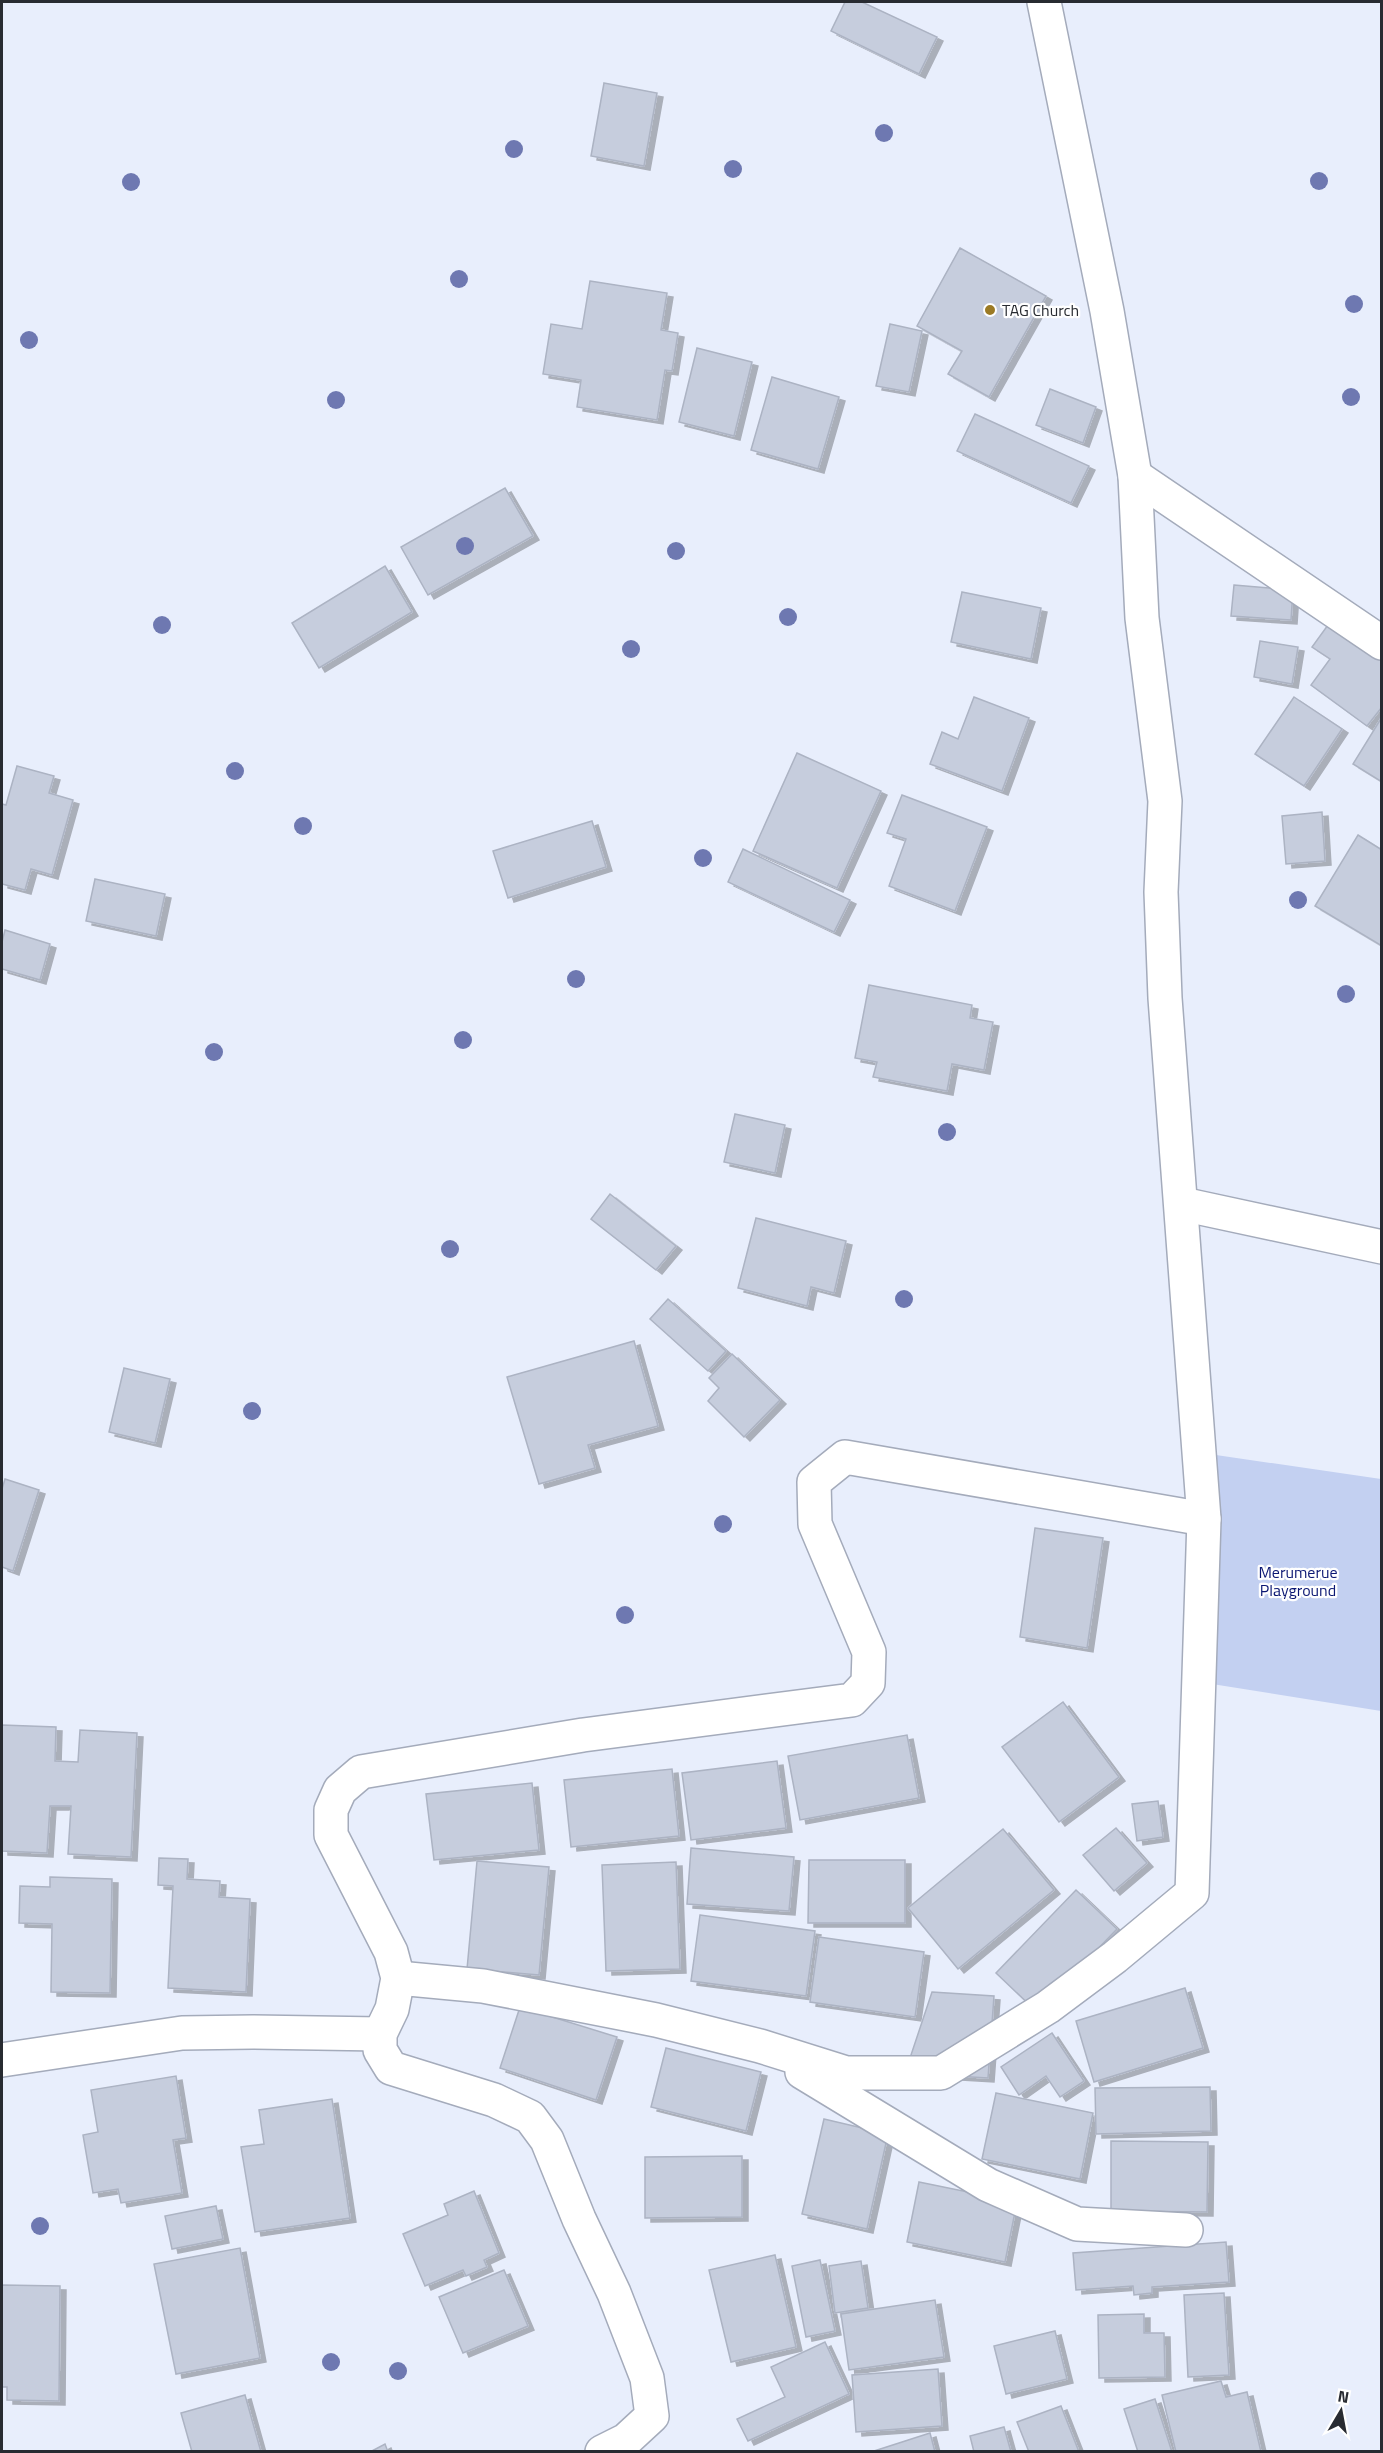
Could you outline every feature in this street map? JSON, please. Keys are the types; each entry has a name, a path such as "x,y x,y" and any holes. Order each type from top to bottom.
{"street":[{"path":"398,1978 483,1986 656,2020 760,2046 846,2073 941,2073 1048,2007 1115,1957 1192,1893 1204,1519 1165,998 1161,892 1165,801 1142,618 1135,477 1107,311 1044,2"},
{"path":"1135,477 1382,643"},
{"path":"1182,1204 1382,1247"},
{"path":"602,2451 626,2440 652,2416 647,2378 614,2293 579,2219 547,2140 530,2117 494,2100 391,2068 380,2050 381,2034 392,2009 398,1978 391,1952 331,1835 331,1810 340,1790 361,1772 440,1758 595,1734 852,1700 868,1683 869,1652 815,1524 814,1493 814,1482 845,1457 1204,1519"},
{"path":"2,2060 182,2033 253,2031 381,2034"},
{"path":"760,2046 988,2185 1077,2224 1186,2230"}],"green space":[{"name":"Merumerue Playground","path":"1216,1455 1381,1479 1381,1711 1212,1684"}],"building":[{"path":"845,2 862,2 937,37 919,74 831,31"},
{"path":"604,83 657,93 644,166 591,156"},
{"path":"960,248 1046,296 989,397 948,374 962,351 917,326"},
{"path":"590,281 667,293 661,330 678,333 672,371 665,370 657,420 577,407 581,380 543,374 551,324 582,329"},
{"path":"890,324 922,331 909,392 876,386"},
{"path":"697,348 752,362 734,436 679,422"},
{"path":"772,377 839,397 818,469 751,450"},
{"path":"1050,389 1096,407 1083,443 1036,425"},
{"path":"975,414 1089,466 1071,503 957,451"},
{"path":"505,488 533,536 428,595 401,547"},
{"path":"385,566 412,612 319,668 292,623"},
{"path":"1234,585 1293,590 1291,620 1231,616"},
{"path":"962,592 1041,608 1031,659 951,642"},
{"path":"1333,618 1382,652 1382,707 1367,726 1311,685 1330,659 1312,647"},
{"path":"1260,641 1298,647 1292,684 1254,677"},
{"path":"974,697 1029,718 1002,791 930,764 942,732 958,739"},
{"path":"1294,697 1342,729 1304,786 1255,754"},
{"path":"1382,717 1382,782 1353,764"},
{"path":"797,753 881,791 837,888 753,851"},
{"path":"17,766 54,776 49,793 73,800 52,875 31,869 25,890 2,884 2,804 6,805"},
{"path":"902,795 987,827 955,911 889,886 906,839 887,833"},
{"path":"1322,812 1325,861 1286,864 1282,816"},
{"path":"592,821 606,867 508,898 493,851"},
{"path":"1358,835 1382,850 1382,946 1315,906"},
{"path":"743,849 850,900 834,932 728,882"},
{"path":"95,879 165,894 156,936 86,921"},
{"path":"5,930 50,944 40,980 2,969 2,942"},
{"path":"869,985 972,1005 970,1018 993,1022 984,1070 952,1064 947,1091 873,1077 877,1062 855,1058"},
{"path":"735,1114 785,1125 775,1173 724,1162"},
{"path":"610,1194 676,1246 656,1270 591,1219"},
{"path":"756,1218 846,1241 834,1293 811,1287 807,1306 738,1288"},
{"path":"668,1299 726,1351 708,1371 650,1319"},
{"path":"634,1341 658,1426 588,1445 595,1468 539,1484 507,1377"},
{"path":"732,1354 780,1400 744,1437 708,1401 719,1388 709,1378"},
{"path":"124,1368 170,1379 155,1443 109,1432"},
{"path":"5,1479 39,1490 13,1571 2,1567 2,1489"},
{"path":"1035,1528 1103,1538 1087,1648 1020,1637"},
{"path":"1063,1702 1119,1777 1059,1822 1002,1747"},
{"path":"2,1725 56,1727 55,1761 78,1762 80,1730 137,1733 131,1857 68,1854 71,1806 50,1806 47,1853 2,1851"},
{"path":"907,1735 919,1798 800,1820 788,1756"},
{"path":"777,1761 786,1828 691,1840 682,1773"},
{"path":"672,1769 679,1836 571,1847 564,1780"},
{"path":"532,1783 539,1850 434,1860 426,1794"},
{"path":"1158,1801 1163,1837 1137,1841 1132,1804"},
{"path":"1116,1828 1147,1863 1114,1891 1083,1855"},
{"path":"1003,1829 1054,1890 958,1969 908,1908"},
{"path":"691,1848 794,1857 789,1911 687,1904"},
{"path":"159,1858 188,1859 187,1879 220,1881 219,1897 250,1899 246,1992 168,1988 173,1886 158,1885"},
{"path":"809,1860 905,1860 905,1923 808,1923"},
{"path":"477,1861 549,1867 539,1975 467,1969"},
{"path":"676,1862 680,1969 606,1971 602,1865"},
{"path":"50,1877 112,1879 110,1993 51,1992 52,1924 19,1923 20,1886 50,1887"},
{"path":"1076,1890 1117,1929 1037,2012 996,1973"},
{"path":"700,1915 815,1931 806,1996 691,1981"},
{"path":"819,1937 924,1952 915,2017 810,2002"},
{"path":"1185,1988 1203,2048 1094,2082 1076,2021"},
{"path":"932,1992 994,1996 988,2078 905,2073"},
{"path":"520,2007 617,2037 596,2100 500,2068"},
{"path":"1052,2033 1084,2081 1060,2097 1046,2076 1019,2095 1001,2067"},
{"path":"666,2048 761,2072 746,2131 651,2107"},
{"path":"176,2076 186,2138 173,2140 182,2193 121,2203 118,2189 93,2193 83,2135 98,2132 91,2090"},
{"path":"1210,2087 1211,2131 1096,2134 1095,2088"},
{"path":"996,2093 1093,2113 1080,2179 982,2159"},
{"path":"332,2099 350,2218 255,2232 241,2147 264,2144 259,2110"},
{"path":"824,2119 888,2134 867,2229 802,2214"},
{"path":"1111,2141 1208,2142 1207,2212 1111,2211"},
{"path":"742,2156 742,2217 645,2218 645,2157"},
{"path":"919,2182 1017,2202 1005,2262 907,2242"},
{"path":"474,2191 499,2253 484,2260 487,2267 466,2276 463,2270 425,2286 403,2234 448,2215 444,2204"},
{"path":"216,2206 223,2239 172,2249 165,2216"},
{"path":"1226,2242 1229,2282 1152,2287 1152,2293 1134,2295 1133,2286 1076,2290 1073,2253"},
{"path":"240,2248 260,2358 176,2374 154,2264"},
{"path":"775,2255 796,2347 731,2362 709,2270"},
{"path":"820,2260 835,2331 806,2337 792,2266"},
{"path":"861,2261 868,2308 835,2313 829,2266"},
{"path":"504,2270 528,2326 463,2353 439,2297"},
{"path":"2,2285 60,2286 59,2401 7,2400 7,2387 2,2387"},
{"path":"1224,2293 1229,2375 1188,2377 1184,2295"},
{"path":"935,2300 944,2357 849,2370 841,2314"},
{"path":"1144,2314 1144,2333 1164,2333 1165,2377 1099,2378 1098,2315"},
{"path":"1055,2331 1067,2379 1006,2394 994,2346"},
{"path":"825,2342 849,2394 748,2441 737,2419 785,2397 771,2367"},
{"path":"938,2369 942,2426 856,2432 852,2375"},
{"path":"1221,2381 1226,2397 1247,2392 1261,2452 1176,2452 1162,2395"},
{"path":"245,2395 261,2452 192,2452 181,2413"},
{"path":"1155,2399 1172,2452 1138,2452 1124,2409"},
{"path":"1061,2406 1079,2452 1029,2452 1017,2422"},
{"path":"1004,2427 1011,2452 974,2452 970,2436"},
{"path":"930,2433 935,2452 871,2452"},
{"path":"385,2444 388,2452 370,2452"}],"place":[{"name":"TAG Church","path":"990,310"}]}
